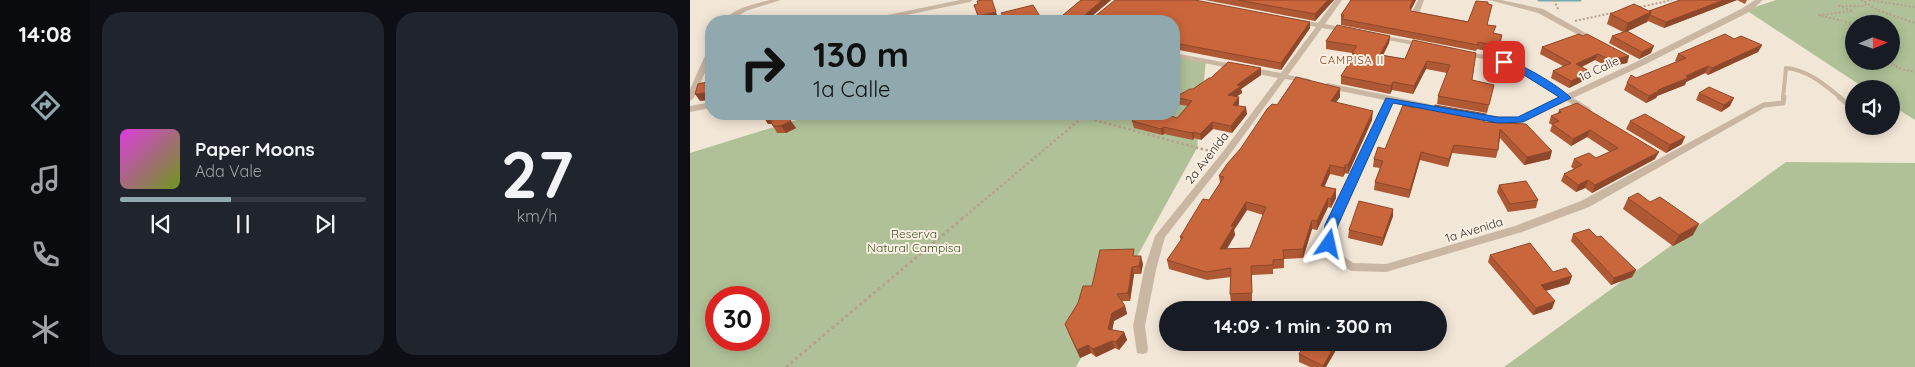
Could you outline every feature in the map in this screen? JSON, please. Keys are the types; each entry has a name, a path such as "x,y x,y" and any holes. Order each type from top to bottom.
{"street":[{"path":"734,15 747,8 778,0"},
{"path":"897,15 970,0"},
{"name":"2a Avenida","path":"1142,349 1139,326 1150,270 1160,236 1226,155 1339,0"},
{"path":"1415,14 1421,0"},
{"path":"1492,0 1540,11 1606,46"},
{"name":"1a Calle","path":"1462,113 1498,120 1520,120 1639,64 1746,10 1760,0"},
{"path":"1292,20 1360,33"},
{"path":"1369,35 1437,48"},
{"path":"1456,51 1485,57 1516,67 1592,113"},
{"path":"1180,56 1313,82"},
{"path":"1631,59 1639,64"},
{"path":"690,98 705,66"},
{"path":"1322,84 1389,100 1435,108"},
{"name":"1a Avenida","path":"1389,100 1332,225 1329,244 1339,259 1351,267 1386,268 1518,229 1585,204 1663,157 1766,105"},
{"path":"690,109 705,106"}],"lane":[{"path":"1766,105 1784,103 1786,68 1792,67 1810,75 1845,102"}],"path":[{"path":"1632,9 1672,0"},
{"path":"1861,0 1915,7"},
{"path":"1868,1 1880,11 1915,23"},
{"path":"1845,22 1819,15 1852,11 1838,6 1865,6 1868,1"},
{"path":"1564,23 1622,11"},
{"path":"1900,68 1915,72"},
{"path":"786,367 1079,120"},
{"path":"1094,120 1226,155"}],"green space":[{"path":"1776,0 1915,0 1915,120 1900,111 1900,80 1852,80 1746,10"},
{"name":"Reserva Natural Campisa","path":"1180,55 1206,60 1197,148 1076,367 690,367 690,153 797,120 1180,120"},
{"path":"1786,162 1915,163 1915,367 1504,367"}],"building":[{"path":"992,0 996,12 978,15 974,5 978,4 977,1"},
{"path":"1081,0 1102,0 1085,15 1063,15"},
{"path":"1115,0 1195,0 1310,22 1281,63 1180,44 1180,15 1096,15"},
{"path":"1238,0 1328,0 1315,14"},
{"path":"1351,0 1413,0 1410,7 1411,11 1468,22 1476,1 1488,2 1488,4 1492,5 1487,25 1496,26 1493,33 1502,35 1498,46 1478,42 1478,45 1342,19 1344,15 1341,15"},
{"path":"1680,0 1724,0 1666,22 1650,15 1651,12 1649,11"},
{"path":"1634,4 1651,12 1628,23 1610,14"},
{"path":"1033,5 1039,15 1002,15 1001,13"},
{"path":"1337,25 1390,36 1380,55 1405,59 1413,40 1476,53 1472,80 1494,85 1489,105 1438,96 1450,65 1427,61 1414,86 1393,82 1391,86 1341,76 1355,54 1352,53 1357,46 1326,41"},
{"path":"1627,31 1654,46 1642,52 1612,36"},
{"path":"1579,34 1583,36 1587,34 1629,56 1610,60 1598,54 1576,64 1591,72 1571,81 1553,71 1571,63 1542,47"},
{"path":"1725,34 1734,39 1741,36 1762,45 1712,68 1708,66 1686,76 1688,78 1658,90 1649,96 1627,83 1631,75 1636,78 1686,58 1678,54"},
{"path":"1228,62 1261,68 1237,85 1241,86 1228,95 1239,97 1233,105 1246,107 1231,126 1212,122 1200,134 1163,127 1161,129 1132,121 1180,120 1180,115 1192,101 1180,98 1180,94 1211,78"},
{"path":"1296,77 1340,88 1331,101 1373,111 1348,165 1346,164 1344,168 1330,165 1321,186 1336,189 1331,199 1328,198 1317,221 1312,220 1303,249 1283,250 1284,259 1273,260 1273,265 1251,266 1252,293 1230,294 1231,268 1206,272 1167,260 1183,237 1180,237 1203,199 1209,200 1224,177 1219,176 1227,164 1241,148 1267,109 1272,104 1277,105","holes":["1246,202 1266,207 1250,248 1220,249 1234,226 1231,226"]},
{"path":"705,82 705,93 695,94 698,84"},
{"path":"1709,87 1734,98 1724,105 1699,93"},
{"path":"1577,103 1659,152 1595,185 1588,180 1578,185 1564,174 1582,165 1574,159 1589,153 1596,158 1618,148 1590,130 1573,139 1552,124 1559,121 1551,116 1561,112 1559,110"},
{"path":"1415,104 1434,108 1435,105 1486,114 1484,122 1526,124 1552,151 1527,157 1500,129 1498,150 1454,145 1449,159 1421,152 1410,190 1375,182 1383,161 1374,159 1378,147 1385,149 1403,105 1414,108"},
{"path":"1645,114 1685,137 1670,145 1630,121"},
{"path":"771,120 791,121 781,126 773,126"},
{"path":"1526,181 1538,200 1510,204 1499,185"},
{"path":"1638,193 1650,202 1660,197 1699,224 1679,235 1628,198"},
{"path":"1359,201 1393,209 1383,238 1349,230"},
{"path":"1589,229 1597,237 1601,236 1636,270 1614,278 1573,234"},
{"path":"1530,243 1553,272 1566,268 1572,276 1541,285 1555,301 1536,308 1490,255"},
{"path":"1134,249 1133,256 1141,256 1139,266 1132,267 1128,293 1117,294 1125,306 1112,313 1108,329 1124,332 1116,342 1112,341 1093,349 1088,345 1077,350 1065,324 1078,303 1083,286 1092,286 1100,250"},
{"path":"1301,351 1332,351 1323,366 1299,354"}],"waterway":[{"path":"1539,0 1580,0"}],"district":[{"name":"CAMPISA II","path":"1352,60"}],"route":[{"path":"1329,244 1332,225 1389,100 1511,121 1520,120 1566,98 1527,73 1504,62"}]}
